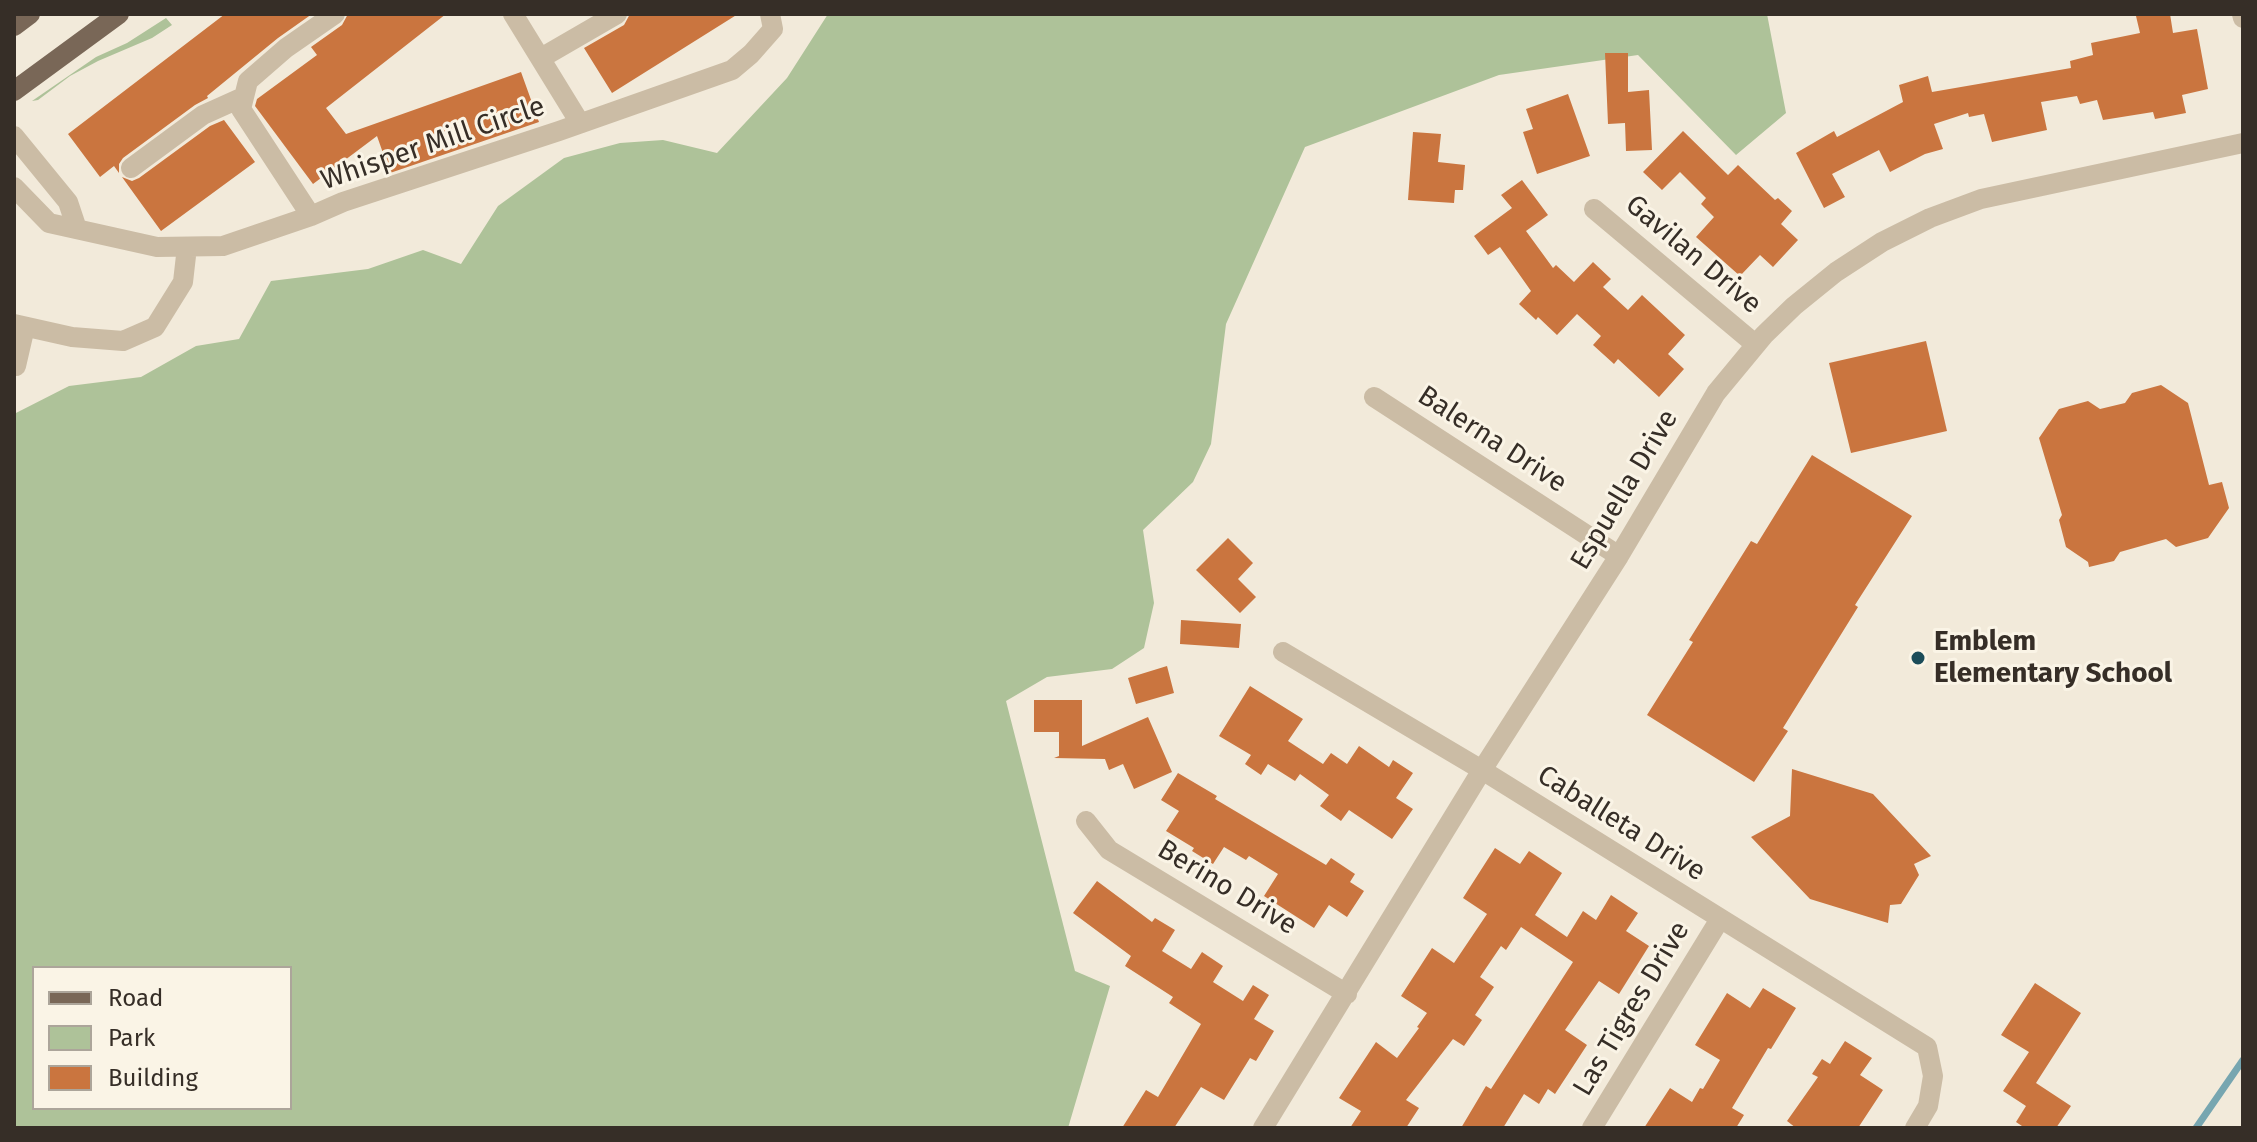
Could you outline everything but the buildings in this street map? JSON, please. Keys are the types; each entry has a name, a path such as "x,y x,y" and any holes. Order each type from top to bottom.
{"main road":[{"path":"14,26 30,14"},
{"path":"14,91 119,14"}],"street":[{"path":"311,216 241,109 248,81 286,48 335,14"},
{"path":"513,14 580,123"},
{"path":"541,58 617,14"},
{"name":"Whisper Mill Circle","path":"14,187 49,223 157,247 223,246 732,70 773,29 770,14"},
{"path":"131,168 203,115 243,97"},
{"path":"14,136 68,202 77,229"},
{"name":"Espuella Drive","path":"1263,1128 1482,770 1619,556 1716,393 1755,344 1794,306 1836,272 1882,242 1930,218 1981,199 2243,143"},
{"name":"Gavilan Drive","path":"1594,209 1755,344"},
{"path":"16,366 20,325 72,337 123,341 155,327 183,282 187,247"},
{"name":"Balerna Drive","path":"1374,397 1619,556"},
{"name":"Caballeta Drive","path":"1283,652 1482,770 1927,1047 1933,1076 1928,1106 1915,1128"},
{"name":"Berino Drive","path":"1086,821 1109,850 1347,994"},
{"name":"Las Tigres Drive","path":"1592,1128 1720,919"}],"green space":[{"path":"828,14 1767,14 1786,113 1736,155 1638,55 1499,75 1305,147 1226,324 1211,444 1193,482 1143,530 1154,603 1144,648 1112,669 1047,677 1006,701 1075,971 1110,986 1068,1128 14,1128 14,414 69,386 141,377 196,346 239,339 271,281 368,269 423,250 461,264 498,206 564,158 620,143 663,140 717,153 787,78"},
{"path":"166,18 172,25 152,38 98,61 32,101 96,57 127,43"}],"waterway":[{"path":"2196,1128 2243,1060"}],"place":[{"name":"Emblem Elementary School","path":"1918,658"}]}
